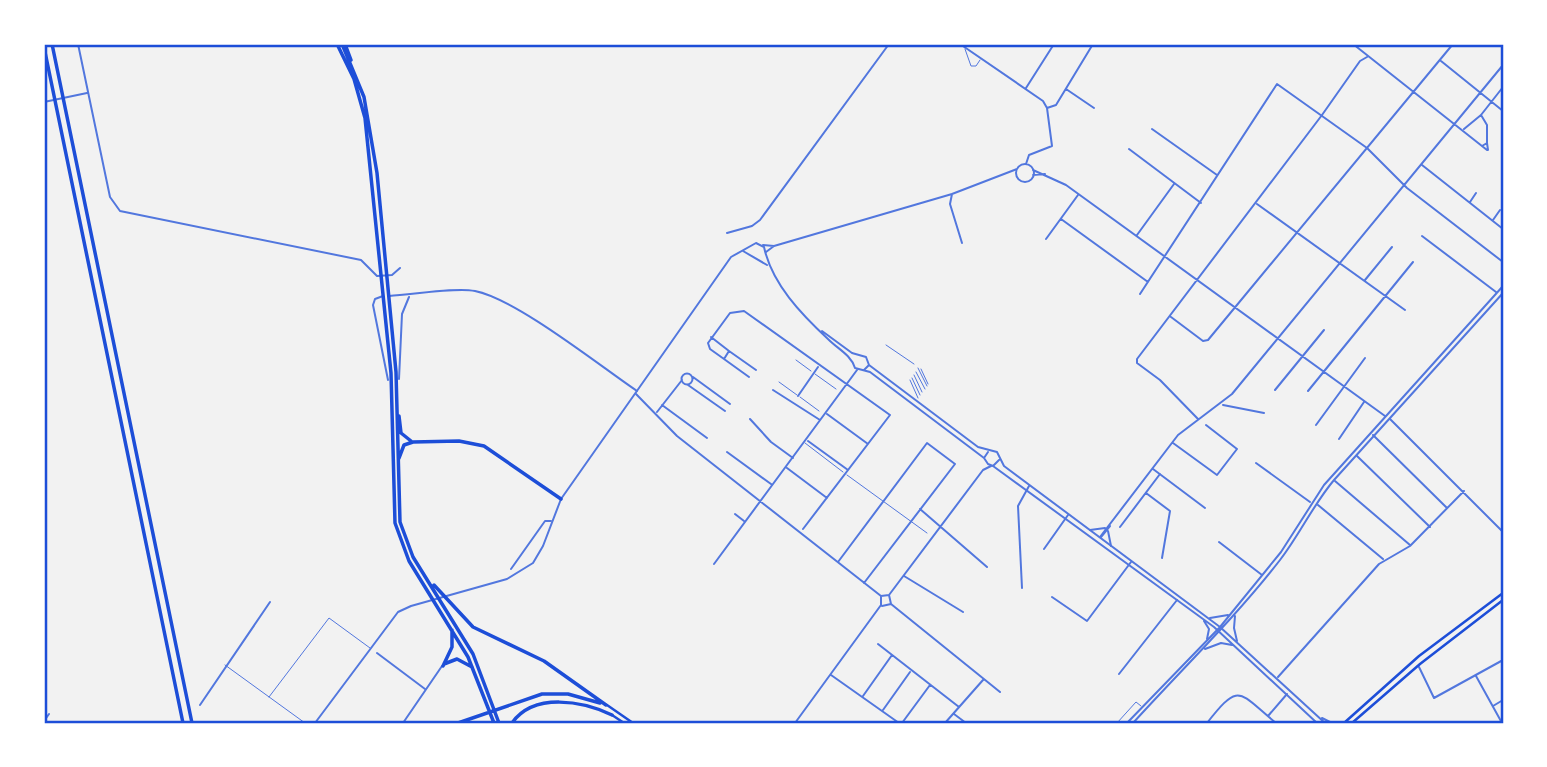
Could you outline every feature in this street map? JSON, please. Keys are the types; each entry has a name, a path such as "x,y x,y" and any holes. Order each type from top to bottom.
{"highway":[{"path":"52,44 192,723"},
{"path":"341,44 342,54 365,118 384,267"},
{"path":"341,44 352,64 370,117 387,304 396,523 409,561 433,592 473,654 497,723"},
{"path":"44,47 183,723"},
{"path":"387,304 400,429 405,438 413,442 458,441 484,446 561,499"},
{"path":"396,388 400,522 407,544 474,670 497,723"},
{"path":"397,481 401,449 413,442"},
{"path":"421,570 473,627 544,662 606,705"},
{"path":"443,666 452,646 451,625"},
{"path":"443,666 452,660 461,660 474,670"},
{"path":"458,723 512,703 554,693 606,705"},
{"path":"587,699 612,715"},
{"path":"512,723 525,710 560,702 588,706 612,715"}],"main road":[{"path":"1345,723 1419,656 1503,593"},
{"path":"1353,723 1420,664 1503,600"},
{"path":"606,705 634,723"},
{"path":"612,715 624,723"}],"street":[{"path":"78,44 110,197 120,211 361,260 377,276 392,275 400,268"},
{"path":"727,233 745,229 760,220 889,44"},
{"path":"758,258 774,246 951,194 1002,176 1026,164 1029,155 1052,146 1047,108 1043,101 960,44"},
{"path":"1025,89 1054,44"},
{"path":"1047,108 1056,105 1093,44"},
{"path":"1353,44 1454,125 1489,149 1487,125 1480,115"},
{"path":"1170,316 1205,342 1453,44"},
{"path":"965,47 971,66 976,66 981,58"},
{"path":"1199,420 1162,382 1136,362 1322,116 1360,61 1367,57"},
{"path":"1440,60 1503,111"},
{"path":"1100,538 1172,442 1223,404 1503,65"},
{"path":"1140,294 1277,84 1367,148 1404,185 1503,262"},
{"path":"1462,131 1480,115 1503,87"},
{"path":"1065,89 1094,108"},
{"path":"44,102 88,93"},
{"path":"1153,129 1218,176"},
{"path":"1482,146 1487,143"},
{"path":"1129,149 1201,203"},
{"path":"1026,164 1033,170 1053,176 1387,417 1503,532"},
{"path":"1421,165 1503,229"},
{"path":"1017,169 1017,177"},
{"path":"1033,170 1033,175"},
{"path":"1002,176 1026,181 1033,175 1053,176"},
{"path":"1137,235 1174,183"},
{"path":"1469,203 1476,193"},
{"path":"951,194 950,204 962,243"},
{"path":"1046,239 1079,195"},
{"path":"1256,203 1405,310"},
{"path":"1492,221 1500,210"},
{"path":"1061,219 1148,282"},
{"path":"1422,236 1497,293 1502,294"},
{"path":"315,723 392,618 411,606 507,579 526,569 538,556 561,499 731,257 756,243 774,246"},
{"path":"763,245 768,266"},
{"path":"751,247 751,253"},
{"path":"1364,281 1392,247"},
{"path":"743,251 751,253 768,266 792,301 857,370"},
{"path":"1308,391 1413,262"},
{"path":"1133,723 1220,630 1289,539 1311,501 1503,286"},
{"path":"388,380 383,366 373,301 380,296 470,291 496,299 636,392 677,436 881,596 889,595 984,470 1000,460"},
{"path":"1126,723 1237,613 1284,555 1315,503 1334,480 1387,417 1502,294"},
{"path":"399,379 402,314 410,296"},
{"path":"749,377 708,347 711,337 730,313 742,310 890,415 803,529"},
{"path":"819,329 859,356 866,357 869,365 989,451 997,452 1000,460 1028,487"},
{"path":"1275,390 1324,330"},
{"path":"711,337 756,370"},
{"path":"886,345 914,364"},
{"path":"724,359 729,351"},
{"path":"853,363 859,356"},
{"path":"1316,425 1364,358"},
{"path":"796,360 836,389"},
{"path":"863,371 869,365"},
{"path":"799,396 819,366"},
{"path":"918,368 927,385 921,369"},
{"path":"857,370 870,372 992,466 1028,487 1177,600 1238,642 1325,723"},
{"path":"714,564 857,370"},
{"path":"916,372 925,389"},
{"path":"657,413 687,373 730,404"},
{"path":"914,375 922,392"},
{"path":"688,385 693,377"},
{"path":"918,398 911,379 920,395"},
{"path":"682,380 725,411"},
{"path":"779,382 819,411"},
{"path":"774,390 821,421"},
{"path":"1339,439 1364,401"},
{"path":"1223,404 1228,408 1264,413"},
{"path":"662,405 707,438"},
{"path":"826,413 868,444"},
{"path":"750,419 771,442 793,458"},
{"path":"1172,442 1217,475 1237,449 1206,425"},
{"path":"1373,435 1448,509"},
{"path":"804,441 848,470"},
{"path":"804,441 927,533"},
{"path":"838,562 926,443 955,464 864,583"},
{"path":"984,470 989,451"},
{"path":"727,452 773,485"},
{"path":"1356,455 1430,527"},
{"path":"1256,463 1315,503 1384,560"},
{"path":"786,467 827,498"},
{"path":"1152,468 1205,508"},
{"path":"1120,527 1160,474"},
{"path":"1334,480 1410,546"},
{"path":"1022,588 1018,506 1028,487"},
{"path":"1278,677 1384,560 1410,546 1464,491"},
{"path":"1146,493 1170,511 1163,558"},
{"path":"920,509 942,525 961,547 987,568"},
{"path":"735,514 745,522"},
{"path":"1067,516 1207,617 1234,646 1317,723"},
{"path":"1044,549 1067,516"},
{"path":"511,569 545,521 552,522"},
{"path":"1089,530 1107,529"},
{"path":"1107,529 1111,546"},
{"path":"1095,538 1100,538"},
{"path":"1219,542 1262,576"},
{"path":"1052,597 1087,621 1131,561"},
{"path":"904,576 963,612"},
{"path":"889,595 891,604 1000,692"},
{"path":"796,723 881,605 881,596"},
{"path":"1119,674 1178,596"},
{"path":"200,705 270,603"},
{"path":"881,605 891,604"},
{"path":"1207,617 1219,619 1231,613"},
{"path":"1237,613 1234,628 1238,642"},
{"path":"269,698 329,618 370,648"},
{"path":"1202,618 1209,629 1207,641"},
{"path":"1204,649 1221,643 1234,646"},
{"path":"878,644 959,707"},
{"path":"376,653 426,689"},
{"path":"862,697 892,655"},
{"path":"1420,664 1421,676 1434,698 1503,660"},
{"path":"225,665 305,723"},
{"path":"403,723 443,666"},
{"path":"883,711 911,670"},
{"path":"1408,674 1412,672 1421,676"},
{"path":"830,675 901,723 930,685"},
{"path":"1476,676 1502,723"},
{"path":"945,723 984,679"},
{"path":"1268,717 1287,694 1294,692"},
{"path":"1207,723 1227,698 1233,695 1243,697 1276,723"},
{"path":"1493,706 1503,700"},
{"path":"1117,723 1136,702 1145,710"},
{"path":"954,713 966,723"},
{"path":"44,721 49,714"},
{"path":"1321,718 1332,723"},
{"path":"1338,723 1345,723"}]}
